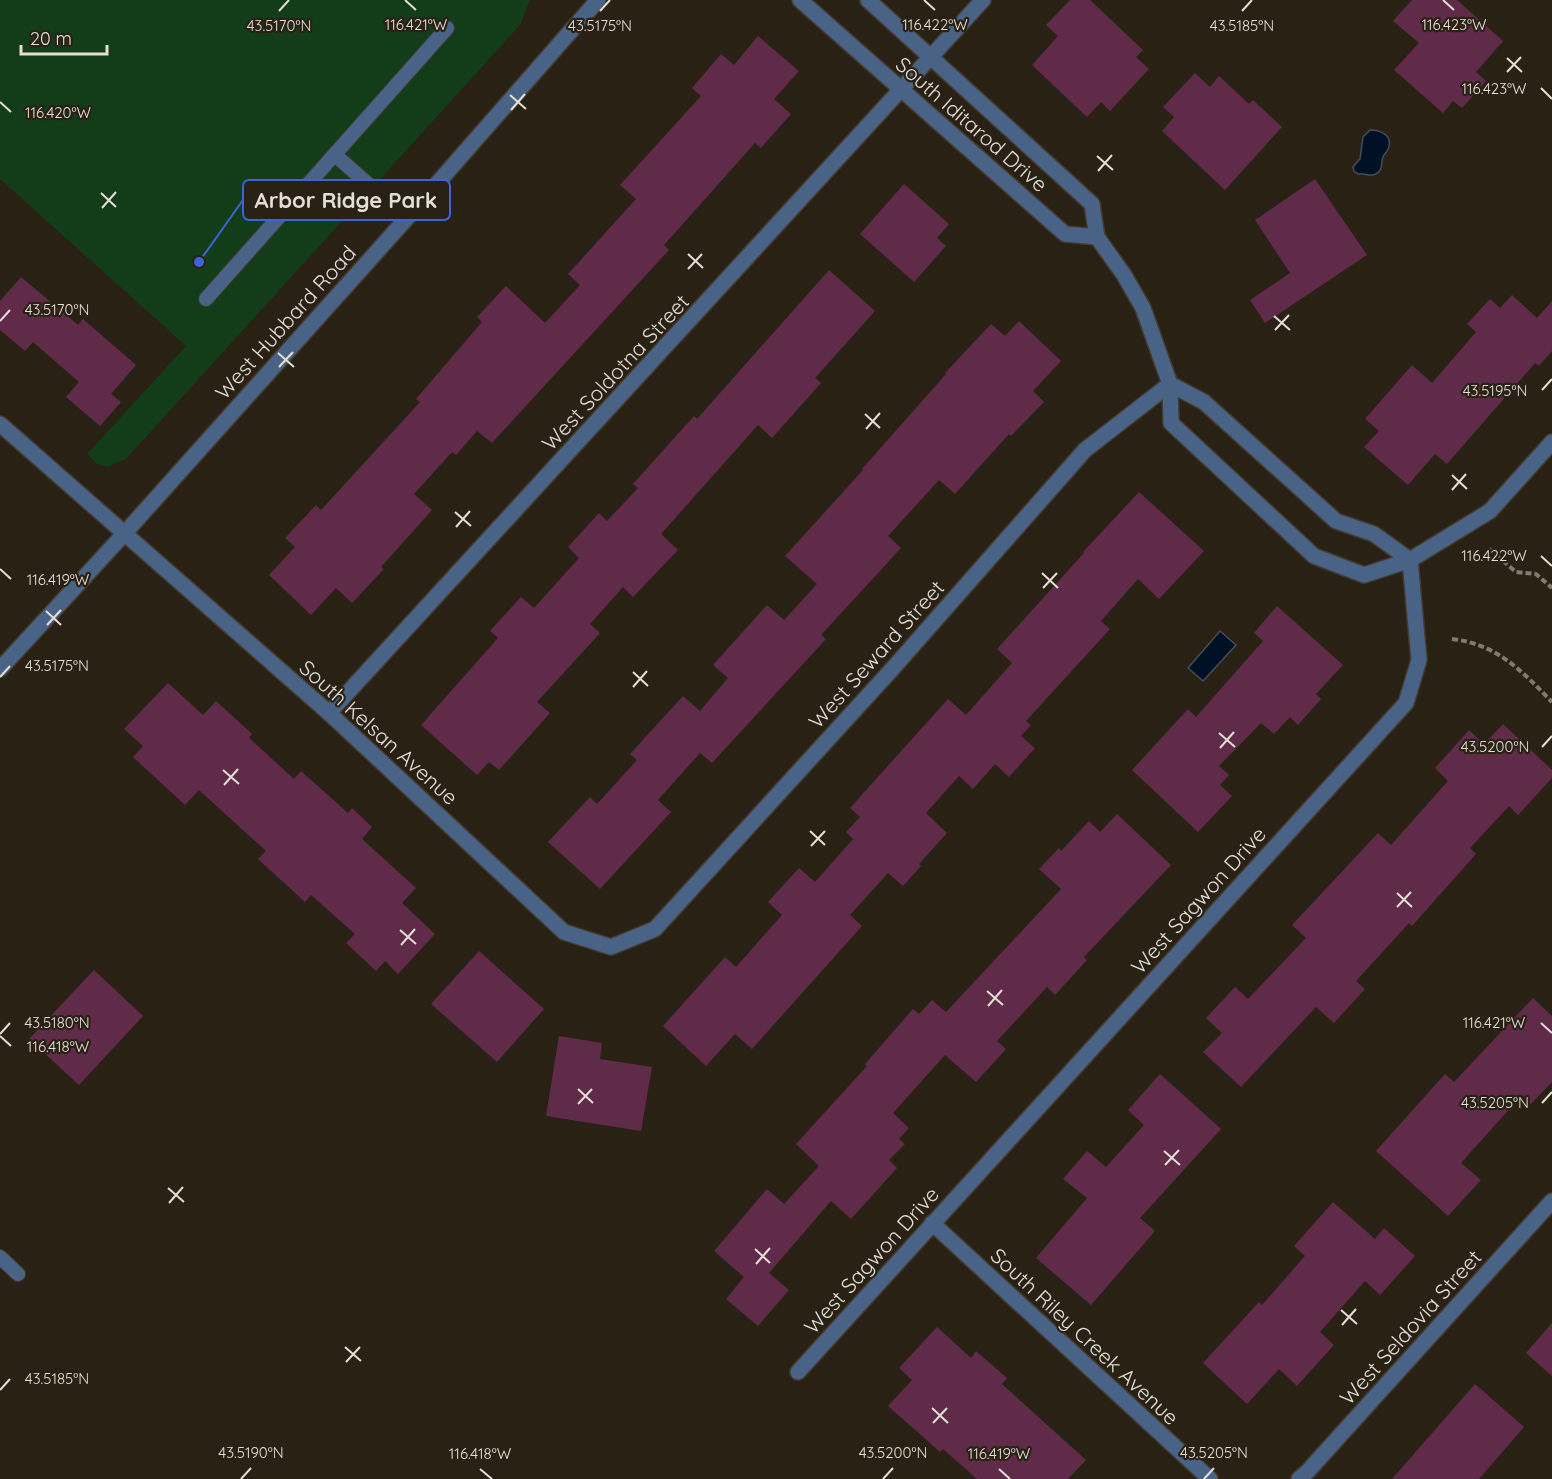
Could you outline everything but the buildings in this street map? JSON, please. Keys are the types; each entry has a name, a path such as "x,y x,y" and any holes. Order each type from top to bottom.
{"street":[{"name":"West Hubbard Road","path":"0,669 407,218 598,0"},
{"name":"South Iditarod Drive","path":"800,0 1065,234 1097,237"},
{"name":"South Iditarod Drive","path":"868,0 1092,204 1097,237 1124,275 1143,308 1170,384 1172,423 1314,556 1364,575 1410,560"},
{"name":"West Soldotna Street","path":"329,713 983,0"},
{"path":"1170,384 1204,402 1336,521 1374,534 1410,560 1490,511 1552,442"},
{"name":"West Seward Street","path":"611,947 655,929 894,667 1085,450 1170,384"},
{"name":"South Kelsan Avenue","path":"0,424 329,713 564,932 611,947"},
{"name":"West Sagwon Drive","path":"798,1372 1406,703 1419,660 1410,560"},
{"name":"West Seldovia Street","path":"1299,1479 1316,1463 1552,1201"},
{"name":"South Riley Creek Avenue","path":"932,1223 1210,1479"}],"lane":[{"path":"206,299 447,28"},
{"path":"335,155 407,218"},
{"path":"0,1257 18,1274"}],"path":[{"path":"1489,549 1516,572 1536,574 1552,588"},
{"path":"1452,639 1471,641 1497,652 1525,674 1552,702"}],"green space":[{"path":"0,0 530,0 520,25 126,459 107,467 97,464 87,454 186,346 0,179"}],"water":[{"path":"1370,130 1378,131 1388,137 1388,150 1376,174 1358,174 1353,167 1360,159 1363,137"},
{"path":"1220,631 1236,645 1203,681 1188,668"}],"place":[{"name":"Arbor Ridge Park","path":"199,262"}]}
